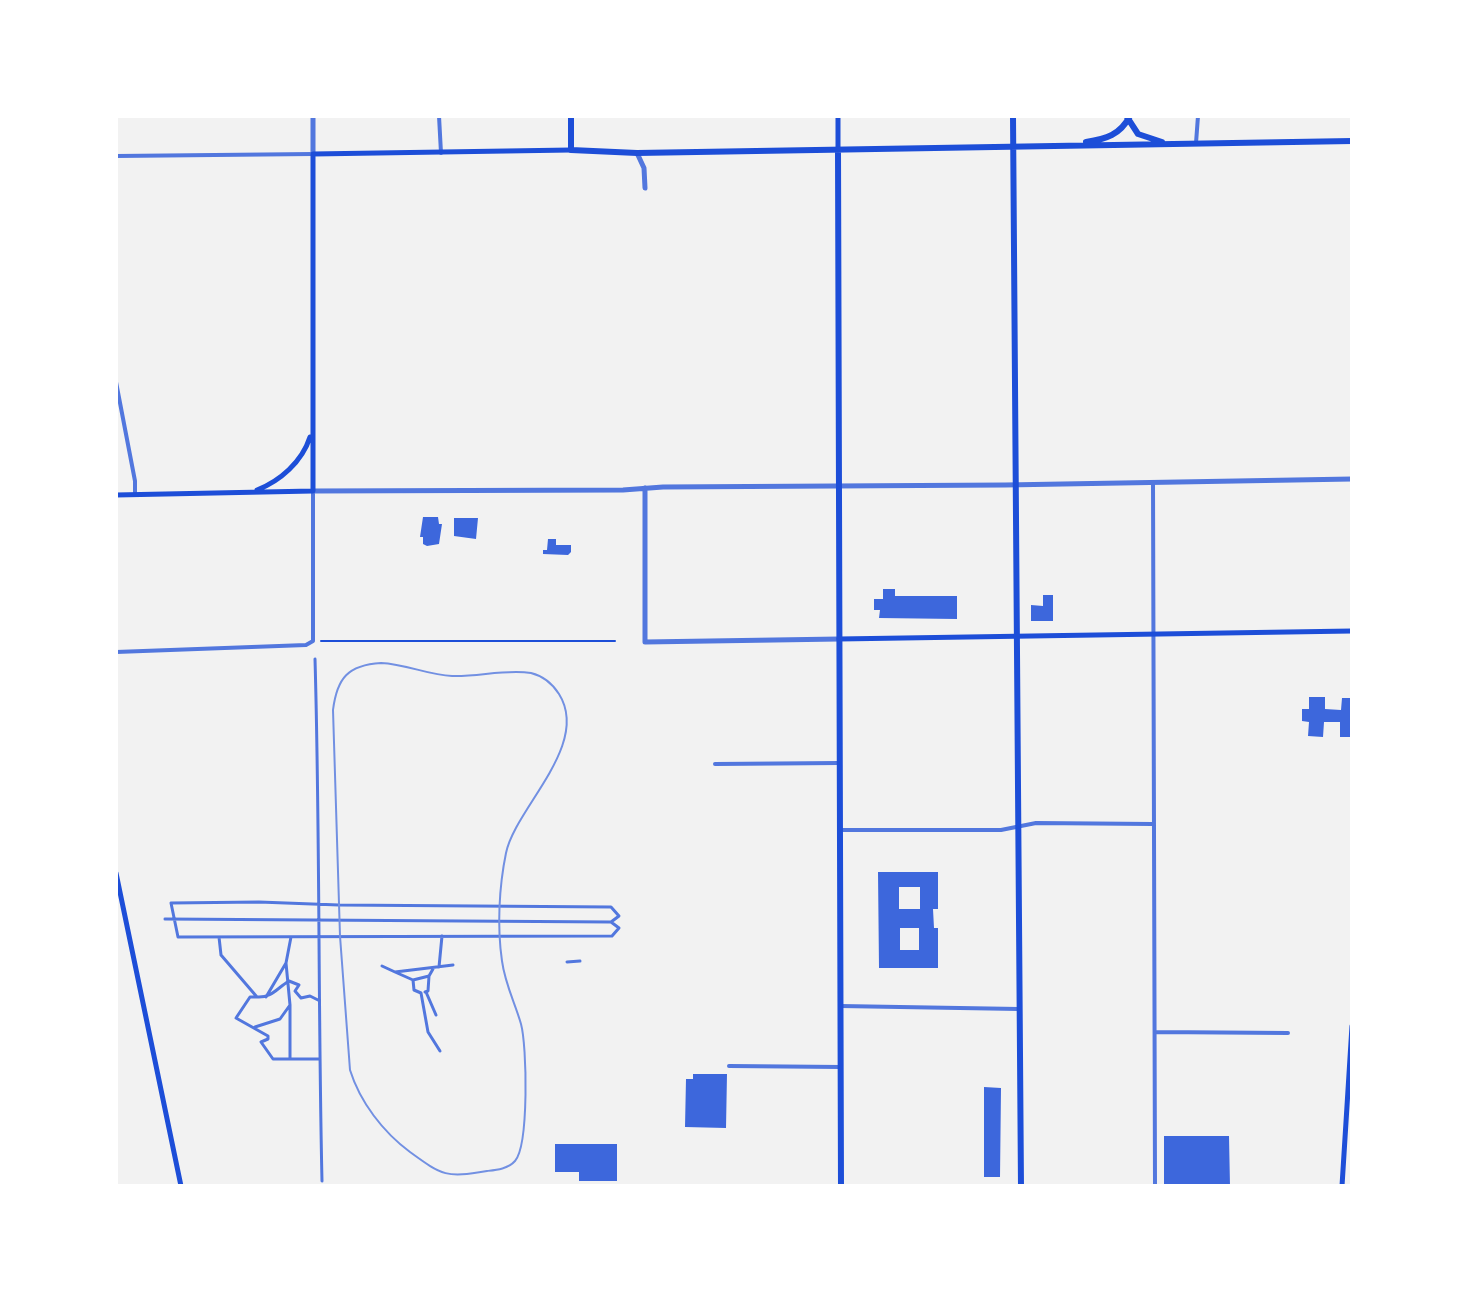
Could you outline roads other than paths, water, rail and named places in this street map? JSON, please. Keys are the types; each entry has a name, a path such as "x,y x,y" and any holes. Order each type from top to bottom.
{"main road":[{"path":"571,116 571,150"},
{"path":"838,116 841,1186"},
{"path":"1013,116 1021,1186"},
{"path":"1070,144 1109,138 1123,127 1128,117"},
{"path":"1128,117 1138,134 1169,144"},
{"path":"116,495 313,491 313,154 571,150 637,153 1352,141"},
{"path":"252,492 274,483 301,456 312,432"},
{"path":"839,639 1352,631"},
{"path":"116,873 181,1186"},
{"path":"1342,1186 1352,1026"}],"street":[{"path":"116,156 313,154 313,116"},
{"path":"439,116 441,153"},
{"path":"1196,143 1198,116"},
{"path":"637,153 644,168 645,188"},
{"path":"116,382 135,494"},
{"path":"116,652 306,645 313,641 313,491 1352,479"},
{"path":"1153,482 1155,1186"},
{"path":"645,488 645,642 839,639"},
{"path":"315,659 322,1181"},
{"path":"715,764 839,763"},
{"path":"839,830 1001,830 1036,823 1153,824"},
{"path":"165,919 174,920 611,922 619,928 612,936 178,937 174,920 171,903 596,906 611,907 619,916 611,922"},
{"path":"439,967 442,936"},
{"path":"219,937 221,955 257,997"},
{"path":"266,997 286,963 291,937"},
{"path":"567,962 580,961"},
{"path":"286,963 290,1059"},
{"path":"395,972 453,965"},
{"path":"382,966 413,980 429,976"},
{"path":"433,969 429,976 430,986 424,992 424,1013 428,1032 440,1051"},
{"path":"413,980 414,990 424,992"},
{"path":"289,981 299,985 295,991 301,998 310,996 319,1001"},
{"path":"289,981 266,997 250,997 236,1018 268,1036 261,1042 273,1059 319,1059"},
{"path":"424,992 436,1015"},
{"path":"253,1027 280,1019 290,1005"},
{"path":"840,1006 1019,1009"},
{"path":"424,1013 433,1009"},
{"path":"1155,1032 1288,1033"},
{"path":"729,1066 841,1067"}],"railway":[{"path":"381,663 452,676 531,673 553,686 566,714 559,755 512,835 504,866 500,948 505,978 521,1024 526,1095 520,1151 515,1161 502,1169 453,1174 430,1166 382,1126 366,1105 350,1070 340,936 333,710 338,689 346,675 360,667 381,663"}]}
